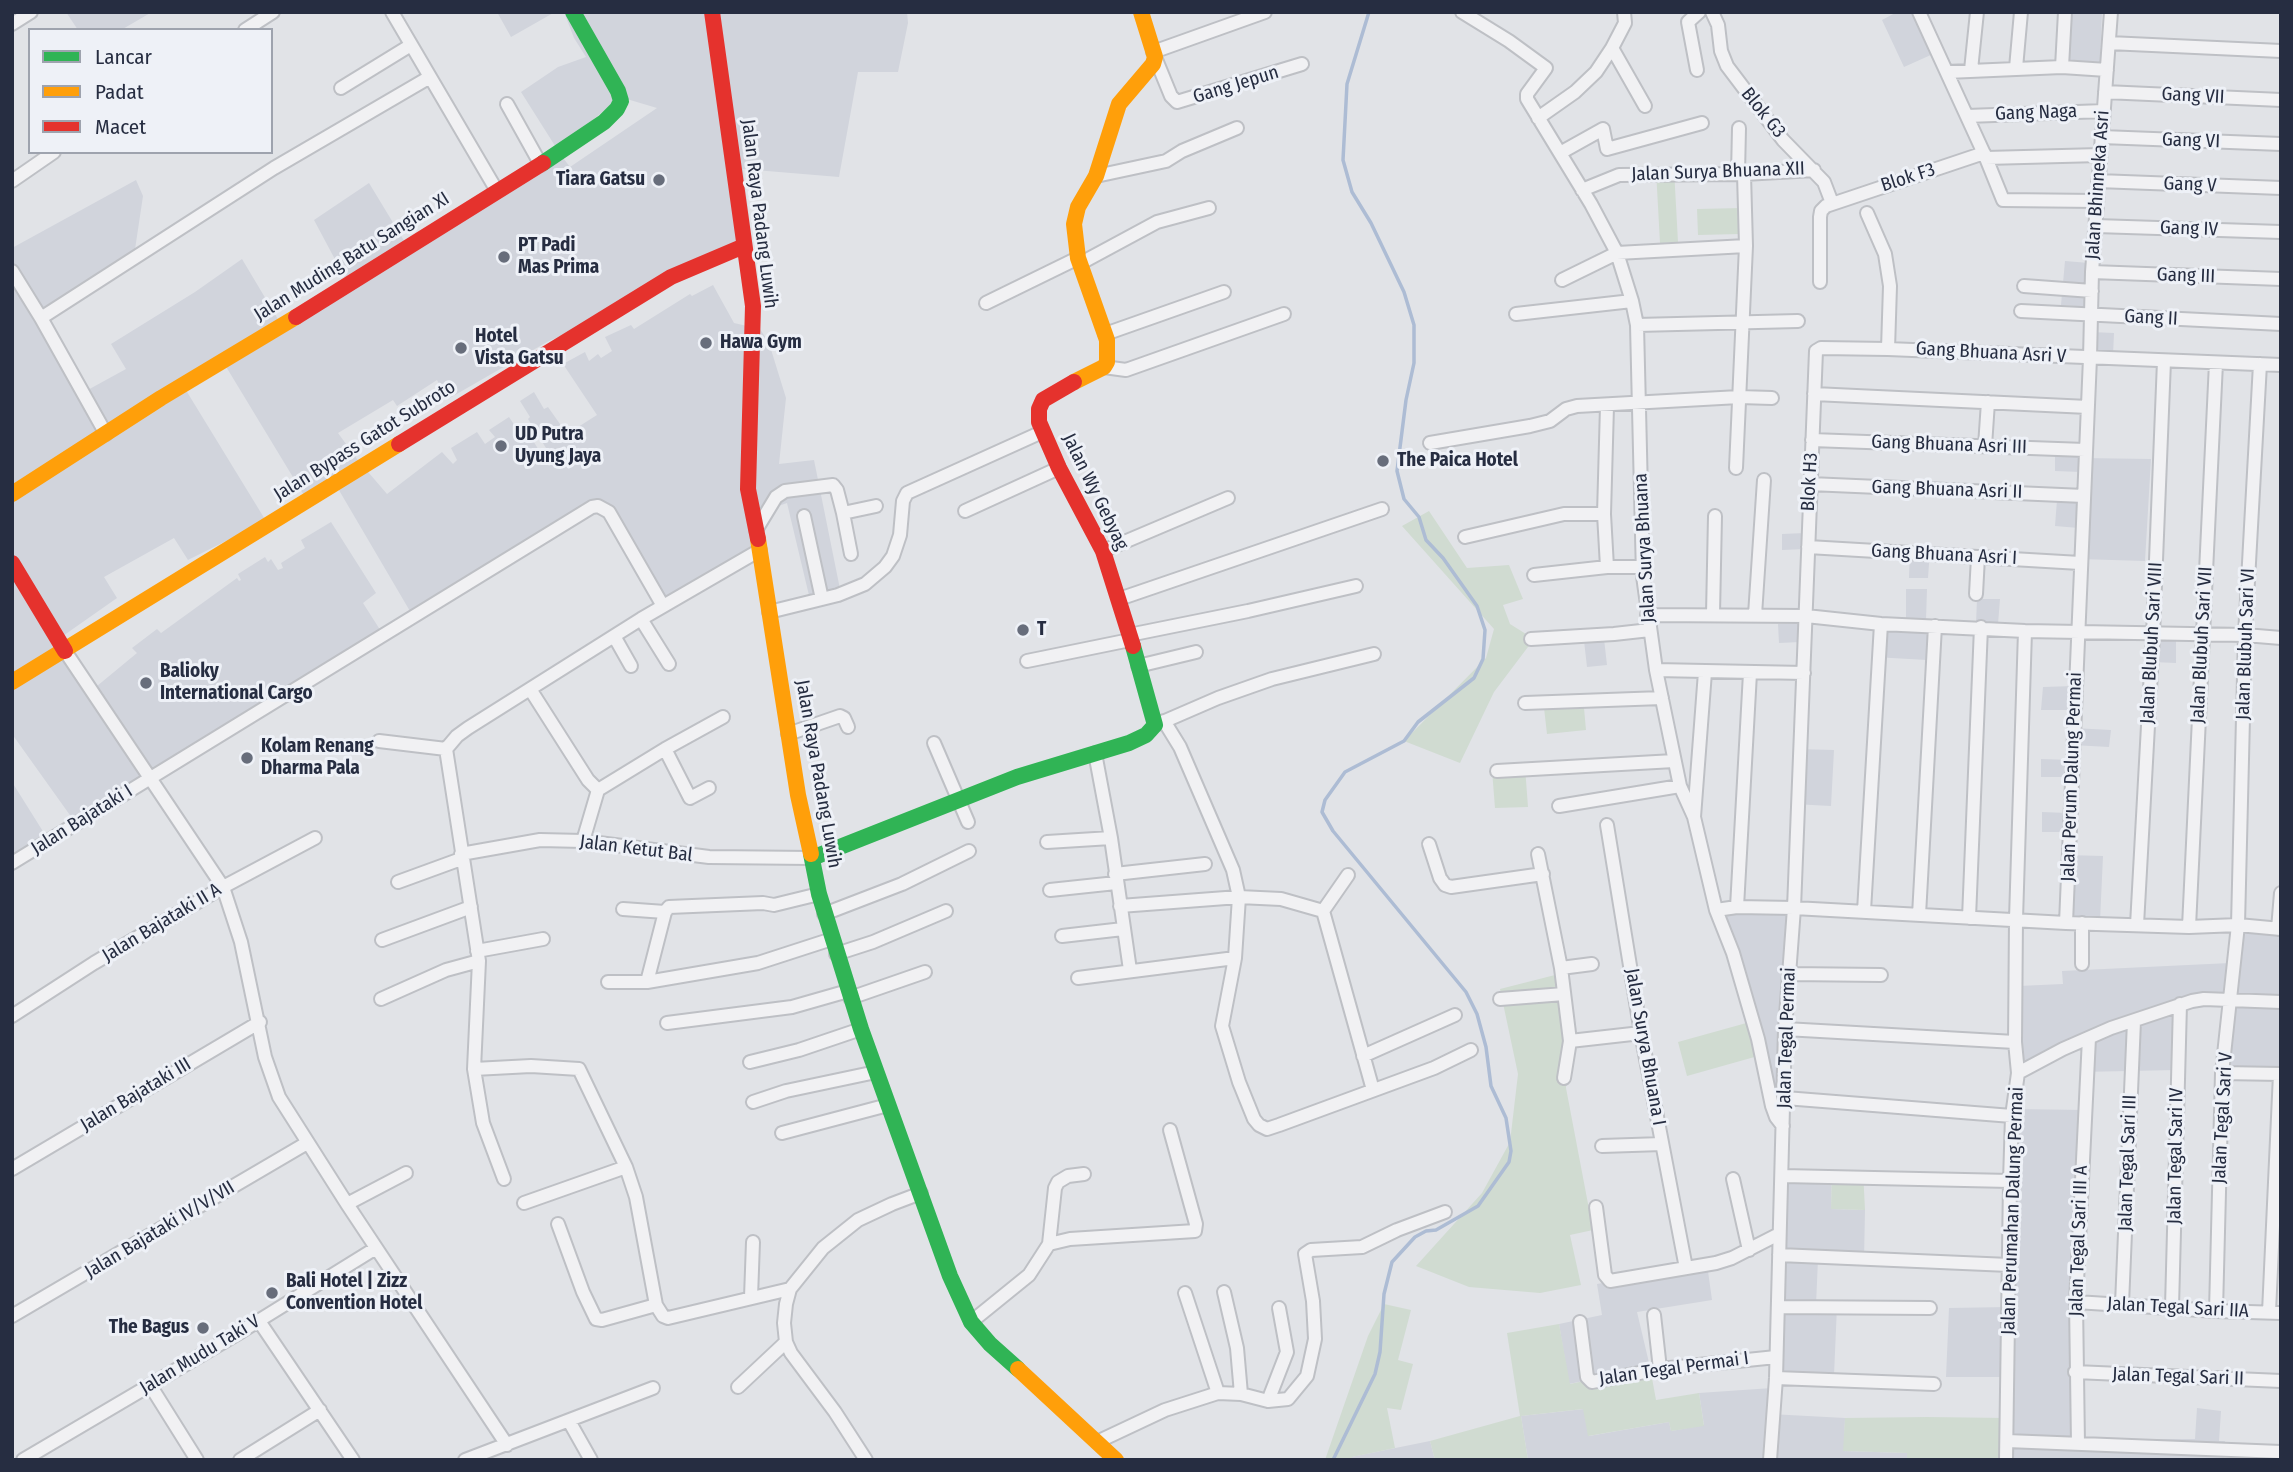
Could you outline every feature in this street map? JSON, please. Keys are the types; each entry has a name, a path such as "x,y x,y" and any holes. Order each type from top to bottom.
{"main road":[{"name":"Jalan Muding Batu Sangian XI","path":"12,494 541,165 604,122 621,101 612,78 573,12"},
{"name":"Jalan Raya Padang Luwih","path":"712,12 752,306 748,489 788,734 824,914 860,1029 950,1276 971,1322 990,1344 1116,1460"},
{"path":"1104,367 1108,354 1105,334 1079,261 1074,233 1075,217 1096,176 1119,104 1149,71 1154,55 1141,12"},
{"name":"Jalan Bypass Gatot Subroto","path":"12,682 671,277 744,246"},
{"name":"Jalan Wy Gebyag","path":"1104,367 1043,400 1039,410 1042,432 1103,551 1138,666 1159,723"},
{"path":"12,563 65,651"},
{"path":"813,858 1017,777 1139,738 1159,723"}],"street":[{"path":"12,24 31,12"},
{"path":"248,28 273,12"},
{"path":"392,12 497,191"},
{"path":"1154,55 1265,12"},
{"name":"Jalan Surya Bhuana","path":"1462,12 1546,68 1526,96 1617,253 1632,301 1637,325 1643,567 1656,670 1680,786 1694,817 1716,910 1733,953 1758,1039 1772,1106 1783,1126"},
{"path":"1538,118 1587,83 1612,48 1625,23 1624,12"},
{"path":"1697,70 1688,22 1699,12"},
{"name":"Blok G3","path":"1712,12 1718,25 1721,51 1727,66 1783,140 1824,182 1832,203"},
{"path":"1919,12 2004,200 2097,201"},
{"path":"1971,70 1977,12"},
{"path":"2016,68 2021,12"},
{"path":"2062,67 2065,12"},
{"name":"Jalan Bhinneka Asri","path":"2090,358 2092,272 2111,12"},
{"path":"2109,43 2281,51"},
{"path":"341,88 411,45"},
{"path":"1612,48 1645,106"},
{"name":"Gang Jepun","path":"1154,55 1171,96 1177,102 1302,64"},
{"path":"1947,72 2062,67 2107,69"},
{"path":"41,318 274,168 430,77"},
{"name":"Gang VII","path":"2105,92 2281,100"},
{"path":"507,103 541,165"},
{"name":"Gang Naga","path":"1967,116 2104,111"},
{"path":"1560,153 1603,129 1606,149 1702,123"},
{"path":"1096,176 1166,161 1182,151 1237,128"},
{"path":"1736,468 1746,246 1740,128"},
{"name":"Gang VI","path":"2102,137 2281,144"},
{"path":"12,181 51,154"},
{"name":"Blok F3","path":"1832,203 1985,155 2100,155"},
{"name":"Jalan Surya Bhuana XII","path":"1582,190 1619,175 1741,174 1814,170"},
{"name":"Gang V","path":"2098,181 2281,188"},
{"path":"1820,282 1821,214 1823,208 1832,203"},
{"path":"986,303 1157,222 1209,208"},
{"path":"1867,213 1885,254 1891,286 1888,349"},
{"name":"Gang IV","path":"2096,226 2281,232"},
{"path":"1563,281 1617,253 1746,246"},
{"path":"12,271 106,434"},
{"name":"Gang III","path":"2092,272 2281,279"},
{"path":"2024,286 2092,291"},
{"path":"1105,334 1224,292"},
{"path":"1516,314 1632,301"},
{"name":"Gang II","path":"2021,311 2281,324"},
{"path":"1104,367 1126,370 1284,314"},
{"path":"1637,325 1798,321"},
{"name":"Gang Bhuana Asri V","path":"1818,348 2281,365"},
{"name":"Blok H3","path":"1806,616 1818,348"},
{"name":"Jalan Perum Dalung Permai","path":"2066,923 2090,358"},
{"name":"Jalan Blubuh Sari VIII","path":"2137,925 2153,635 2164,361"},
{"name":"Jalan Blubuh Sari VII","path":"2189,927 2216,363"},
{"name":"Jalan Blubuh Sari VI","path":"2238,925 2245,635 2260,364"},
{"path":"1814,394 2088,407"},
{"path":"1430,443 1530,426 1558,417 1569,408 1739,397 1772,398"},
{"path":"1985,446 1988,402"},
{"path":"1607,405 1604,514 1607,567"},
{"path":"769,612 858,588 885,567 898,545 903,500 907,493 1042,432"},
{"name":"Gang Bhuana Asri III","path":"1812,440 2085,450"},
{"path":"965,511 1059,468"},
{"path":"1755,615 1764,480"},
{"name":"Gang Bhuana Asri II","path":"1810,484 2084,496"},
{"path":"756,530 776,497 785,491 833,485 837,490 851,554"},
{"path":"1103,551 1228,499"},
{"name":"Jalan Bajataki I","path":"12,863 592,507 598,506 610,512 663,606"},
{"path":"843,513 876,506"},
{"path":"1119,599 1382,509"},
{"path":"1465,537 1564,514 1604,514"},
{"path":"804,516 822,599"},
{"path":"1713,614 1715,516"},
{"name":"Gang Bhuana Asri I","path":"1808,547 2080,563"},
{"path":"504,1179 483,1123 474,1069 478,956 446,749 457,736 640,619 760,550"},
{"path":"1976,594 1978,557"},
{"path":"1534,575 1607,567 1643,567"},
{"path":"1027,661 1356,586"},
{"path":"1647,615 1806,616 1881,624 2025,631 2281,638"},
{"name":"Jalan Tegal Permai","path":"1770,1460 1776,1378 1785,1029 1794,908 1806,616"},
{"path":"640,619 669,664"},
{"path":"1864,911 1881,624"},
{"path":"1919,915 1935,626"},
{"path":"1969,918 1980,627"},
{"path":"1531,639 1650,630"},
{"path":"2018,1073 2015,1042 2016,919 2025,631"},
{"path":"614,636 631,666"},
{"path":"65,651 223,887 241,942 272,1082 307,1143 507,1445"},
{"path":"1138,666 1196,652"},
{"path":"1374,653 1272,679 1159,723 1180,747 1219,832 1233,870 1239,897 1235,958 1222,1026 1239,1082 1254,1119 1267,1129 1434,1068 1471,1050"},
{"path":"1656,670 1804,673"},
{"path":"1694,817 1705,672"},
{"path":"1737,907 1750,673"},
{"path":"530,689 588,780 598,790"},
{"path":"1525,703 1662,698"},
{"path":"788,734 840,716 848,727"},
{"path":"583,841 598,790 723,718"},
{"path":"379,741 446,749"},
{"path":"934,743 968,822"},
{"path":"665,749 691,798 709,788"},
{"path":"1095,753 1111,838 1130,970"},
{"path":"1497,771 1674,761"},
{"path":"1559,806 1680,786"},
{"name":"Jalan Surya Bhuana I","path":"1607,825 1641,1033 1686,1268"},
{"name":"Jalan Bajataki II A","path":"12,1016 94,963 223,887 316,838"},
{"path":"1047,842 1111,838"},
{"name":"Jalan Ketut Bal","path":"398,882 461,857 540,840 583,841 709,857 813,858"},
{"path":"1429,845 1440,878 1445,885 1451,887 1543,874"},
{"path":"824,914 902,884 969,851"},
{"path":"1538,854 1561,968 1570,1041 1564,1078"},
{"path":"1050,890 1205,864"},
{"path":"1323,911 1348,875"},
{"path":"1716,910 1737,907 1794,908 2066,923 2189,927 2238,925 2279,929 2281,893"},
{"path":"647,982 665,912 673,905 774,905 819,894"},
{"path":"1120,906 1239,897 1281,900 1323,911"},
{"path":"382,940 471,907"},
{"path":"623,909 665,912"},
{"path":"608,982 647,982 873,942 946,911"},
{"path":"1323,911 1373,1090"},
{"path":"2082,923 2082,964"},
{"name":"Jalan Tegal Sari V","path":"2216,1311 2222,1073 2238,925"},
{"path":"1062,936 1123,929"},
{"path":"381,999 478,956 542,939"},
{"path":"1078,978 1235,958"},
{"path":"1561,968 1592,964"},
{"path":"667,1023 792,1007 849,995 925,972"},
{"path":"1789,974 1881,975"},
{"path":"1500,999 1564,994"},
{"name":"Jalan Perumahan Dalung Permai","path":"2006,1460 2012,1116 2018,1073 2089,1038 2180,1004 2204,999 2281,1002"},
{"name":"Jalan Tegal Sari IV","path":"2172,1307 2180,1004"},
{"path":"1363,1056 1455,1015"},
{"name":"Jalan Tegal Sari III","path":"2122,1304 2134,1021"},
{"name":"Jalan Bajataki III","path":"12,1169 260,1022"},
{"path":"750,1062 860,1029"},
{"path":"1785,1029 2015,1042"},
{"path":"1570,1041 1641,1033"},
{"name":"Jalan Tegal Sari III A","path":"2078,1444 2076,1302 2089,1038"},
{"path":"474,1069 531,1066 579,1069 626,1167 636,1197 656,1305 663,1317 790,1289"},
{"path":"753,1102 786,1091 876,1072"},
{"path":"2222,1073 2280,1074 2275,1312"},
{"path":"1785,1098 2012,1116"},
{"path":"782,1133 888,1105"},
{"path":"1049,1244 1070,1239 1195,1231 1196,1224 1170,1130"},
{"name":"Jalan Bajataki IV/V/VII","path":"12,1316 307,1143"},
{"path":"1602,1146 1662,1144"},
{"path":"524,1203 626,1167"},
{"path":"347,1204 406,1173"},
{"path":"971,1322 1030,1275 1049,1244 1055,1188 1058,1182 1068,1176 1084,1174"},
{"path":"1783,1176 2010,1181"},
{"path":"1733,1180 1749,1250"},
{"path":"866,1460 786,1342 784,1323 790,1289 823,1248 858,1220 892,1203 921,1193"},
{"path":"1596,1208 1605,1275 1608,1280 1613,1281 1716,1263 1779,1234"},
{"path":"1097,1442 1165,1410 1218,1393 1241,1394 1268,1401 1288,1399 1307,1376 1315,1339 1313,1301 1305,1254 1311,1250 1362,1247 1445,1212"},
{"path":"558,1224 596,1319 602,1320 656,1305"},
{"path":"751,1297 753,1242"},
{"name":"Jalan Mudu Taki V","path":"23,1460 259,1321 376,1248"},
{"path":"1779,1255 2009,1265"},
{"path":"1224,1292 1237,1348 1241,1394"},
{"path":"1185,1293 1218,1393"},
{"name":"Jalan Tegal Sari IIA","path":"2076,1302 2275,1312"},
{"path":"1778,1307 1930,1308"},
{"path":"1268,1401 1287,1352 1279,1308"},
{"path":"1654,1315 1660,1369"},
{"path":"259,1321 353,1460"},
{"name":"Jalan Tegal Permai I","path":"1580,1322 1589,1380 1592,1382 1660,1369 1776,1357"},
{"path":"738,1387 786,1342"},
{"name":"Jalan Tegal Sari II","path":"2076,1372 2281,1381"},
{"path":"1776,1378 1934,1384"},
{"path":"150,1385 197,1460"},
{"path":"465,1460 653,1388"},
{"path":"240,1460 320,1410"},
{"path":"569,1421 591,1460"},
{"path":"2007,1441 2230,1455 2281,1452"}],"shaded area":[{"path":"66,12 152,12 124,28 77,28"},
{"path":"497,12 555,12 511,37"},
{"path":"564,12 907,12 908,23 898,72 858,72 839,177 743,169 753,248 547,342 448,399 437,380 397,406 393,400 338,433 387,494 442,452 453,464 457,460 451,448 477,432 485,444 495,437 489,430 509,417 517,429 523,425 549,466 554,461 520,401 534,392 544,409 548,407 567,434 597,415 563,364 585,352 589,361 598,354 601,358 612,351 605,337 631,325 634,329 690,294 692,296 713,285 734,323 760,329 769,343 786,398 779,464 814,460 842,599 812,608 787,503 755,514 762,555 659,605 603,506 414,618 333,480 305,497 222,360 184,387 266,521 188,560 174,538 104,577 117,598 60,638 91,691 137,653 132,648 157,629 161,633 237,578 241,580 238,574 265,557 268,562 271,559 278,570 283,568 281,563 305,548 301,540 331,522 376,593 363,603 384,636 77,825 12,734 12,248 136,180 143,196 134,256 45,315 84,392 126,369 111,344 195,292 242,259 279,321 346,280 314,220 369,183 406,244 557,149 521,92 558,67 586,57 574,38","holes":["620,97 657,108 570,167 557,150"]},
{"path":"1897,12 1915,12 1933,54 1904,67 1882,20"},
{"path":"2062,12 2102,12 2100,62 2059,61"},
{"path":"1674,169 1678,242 1660,243 1656,170"},
{"path":"1742,208 1740,234 1698,235 1697,209"},
{"path":"2065,261 2089,263 2087,307 2061,305"},
{"path":"2091,332 2114,333 2113,355 2090,355"},
{"path":"2055,450 2082,450 2082,458 2151,459 2145,561 2079,559 2079,528 2055,526 2057,500 2081,501 2081,472 2055,471"},
{"path":"1429,511 1467,568 1509,565 1523,599 1503,605 1510,624 1534,639 1494,692 1460,763 1404,741 1486,658 1494,629 1402,526"},
{"path":"1805,533 1806,549 1782,550 1782,534"},
{"path":"1910,548 1930,549 1928,578 1909,578"},
{"path":"1906,589 1927,589 1927,660 1874,657 1877,619 1906,621"},
{"path":"1977,599 2000,599 1998,624 1976,624"},
{"path":"1778,624 1801,624 1800,642 1779,643"},
{"path":"1603,630 1607,665 1587,667 1583,632"},
{"path":"2154,630 2176,630 2176,663 2153,662"},
{"path":"2074,686 2073,710 2041,710 2043,687"},
{"path":"1583,697 1586,730 1547,734 1543,699"},
{"path":"2073,728 2111,730 2109,747 2072,745"},
{"path":"1796,749 1834,750 1831,806 1793,804"},
{"path":"2041,759 2070,760 2070,777 2041,777"},
{"path":"1525,767 1528,807 1495,808 1492,770"},
{"path":"12,782 49,841 12,862"},
{"path":"2042,812 2067,813 2067,832 2042,832"},
{"path":"2066,855 2103,856 2100,921 2064,920"},
{"path":"1715,904 1788,907 1785,1170 1832,1170 1831,1209 1865,1210 1864,1259 1818,1259 1816,1305 1837,1306 1834,1375 1771,1375 1784,1170 1758,1056"},
{"path":"2231,924 2281,927 2281,1068 2223,1066 2231,994 2173,1003 2176,1070 2081,1072 2081,1033 2015,1068 2019,986 2063,984 2062,971 2230,963"},
{"path":"1555,975 1568,1018 1566,1088 1593,1230 1570,1235 1581,1285 1540,1293 1469,1287 1416,1266 1482,1193 1510,1142 1518,1074 1500,989"},
{"path":"1750,1022 1758,1056 1687,1076 1678,1042"},
{"path":"2014,1109 2085,1110 2076,1439 2195,1439 2197,1408 2221,1411 2219,1441 2225,1441 2224,1460 2006,1460 2009,1377 1946,1377 1949,1308 2009,1307"},
{"path":"1832,1170 1863,1170 1865,1210 1831,1209"},
{"path":"1707,1264 1712,1300 1637,1312 1650,1367 1569,1384 1559,1324 1602,1315 1597,1284"},
{"path":"1384,1304 1411,1310 1398,1360 1413,1364 1401,1410 1387,1408 1395,1448 1352,1457 1352,1460 1325,1460 1368,1336"},
{"path":"1559,1324 1570,1384 1650,1367 1656,1400 1699,1393 1704,1426 1671,1431 1669,1422 1588,1436 1583,1409 1521,1416 1528,1460 1435,1460 1430,1441 1520,1416 1507,1333"},
{"path":"1772,1388 1770,1414 1845,1418 1844,1451 1907,1453 1907,1460 1528,1460 1521,1416 1584,1409 1589,1436 1669,1422 1671,1431 1704,1425 1699,1393"},
{"path":"1845,1418 2007,1418 2006,1460 1907,1460 1907,1453 1843,1451"},
{"path":"1430,1441 1435,1460 1352,1460 1351,1457"}],"waterway":[{"path":"1333,1460 1375,1374 1380,1352 1384,1294 1392,1262 1415,1237 1426,1231 1436,1230 1478,1206 1509,1162 1511,1151 1506,1118 1491,1086 1486,1047 1477,1014 1466,992 1333,831 1322,812 1325,800 1345,772 1404,741 1418,722 1474,678 1483,659 1485,630 1477,606 1443,558 1426,540 1419,517 1404,499 1397,471 1406,400 1414,363 1414,325 1404,292 1371,223 1352,192 1343,160 1347,84 1369,12"}],"traffic: fast":[{"path":"543,163 604,122 621,101 618,91 573,12"},
{"path":"812,858 1017,777 1129,743 1146,735 1155,725 1133,646"},
{"path":"811,854 819,894 861,1029 950,1276 971,1322 990,1344 1018,1369"}],"traffic: slow":[{"path":"1074,382 1104,367 1107,362 1107,340 1078,258 1074,224 1078,207 1096,176 1119,104 1153,64 1155,57 1141,12"},
{"path":"12,494 161,398 296,317"},
{"path":"12,682 399,444"},
{"path":"758,539 798,795 811,854"},
{"path":"1018,1369 1116,1460"}],"traffic: jam":[{"path":"712,12 753,306 748,489 758,539"},
{"path":"296,317 543,163"},
{"path":"399,444 671,277 744,246"},
{"path":"1074,382 1043,400 1039,409 1039,422 1059,468 1103,551 1133,646"},
{"path":"12,563 65,651"}],"place":[{"name":"Tiara Gatsu","path":"659,180"},
{"name":"PT Padi Mas Prima","path":"504,257"},
{"name":"Hawa Gym","path":"706,343"},
{"name":"Hotel Vista Gatsu","path":"461,348"},
{"name":"UD Putra Uyung Jaya","path":"501,446"},
{"name":"The Paica Hotel","path":"1383,461"},
{"name":"T","path":"1023,630"},
{"name":"Balioky International Cargo","path":"146,683"},
{"name":"Kolam Renang Dharma Pala","path":"247,758"},
{"name":"Bali Hotel | Zizz Convention Hotel","path":"272,1293"},
{"name":"The Bagus","path":"203,1328"}]}
